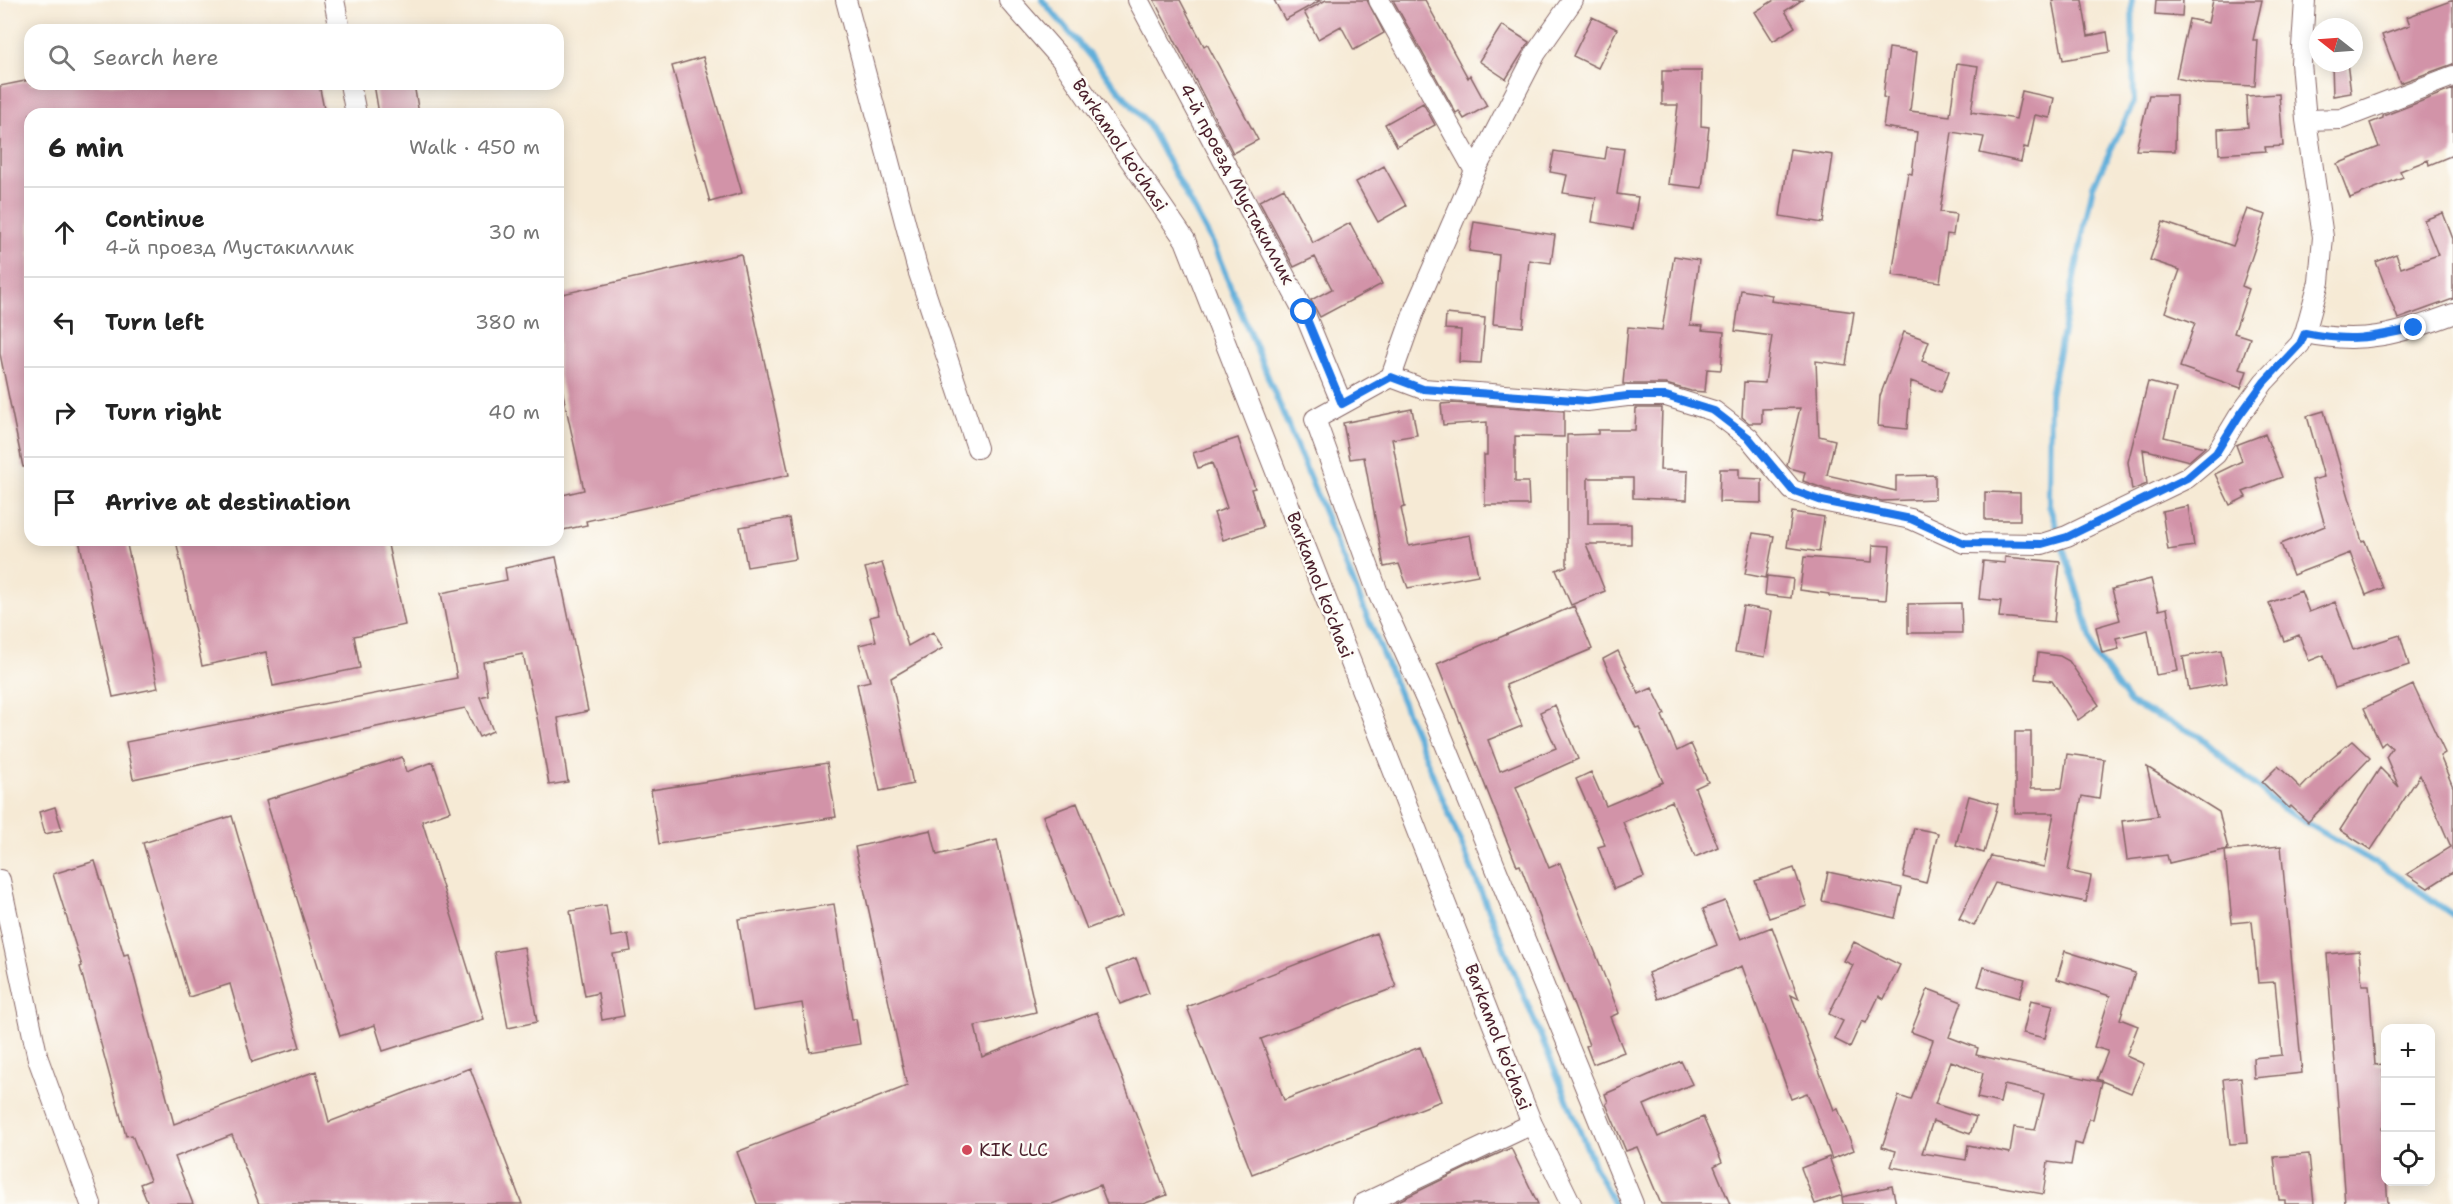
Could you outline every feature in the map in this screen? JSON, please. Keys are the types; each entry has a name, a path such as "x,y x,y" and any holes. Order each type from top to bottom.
{"street":[{"path":"334,0 339,24"},
{"path":"846,0 917,267 977,448"},
{"name":"Barkamol ko'chasi","path":"1010,0 1061,59 1185,240 1532,1124 1571,1204"},
{"name":"4-й проезд Мустакиллик","path":"1138,0 1304,312 1342,404"},
{"path":"1379,0 1475,171"},
{"path":"1573,0 1536,53 1475,171 1414,309 1391,377 1315,419 1378,592 1441,734 1633,1204"},
{"path":"1391,377 1423,389 1587,401 1627,396 1666,396 1714,411 1749,438 1792,490 1822,501 1911,519 1964,543 2042,544 2060,539 2187,478 2216,453 2258,391 2300,344 2319,282 2323,237 2306,120 2301,63 2305,0"},
{"path":"2306,120 2342,119 2453,75"},
{"path":"351,90 355,108"},
{"path":"2305,333 2332,339 2368,339 2414,328 2453,314"},
{"path":"0,880 38,1059 91,1204"},
{"path":"1363,1204 1532,1124"}],"building":[{"path":"1154,0 1180,0 1204,46 1207,44 1258,140 1233,153"},
{"path":"1274,0 1321,0 1285,20"},
{"path":"1326,0 1367,0 1384,33 1354,50 1341,26 1318,39 1304,12"},
{"path":"1393,0 1425,0 1468,78 1470,75 1487,106 1464,119 1459,111 1456,113"},
{"path":"1774,0 1802,0 1785,11 1795,27 1773,41 1755,12"},
{"path":"2052,0 2082,0 2088,36 2107,32 2110,52 2063,60"},
{"path":"2156,0 2183,0 2182,16 2155,14"},
{"path":"2213,0 2262,0 2253,40 2258,40 2255,86 2205,84 2176,78 2189,19 2208,23"},
{"path":"2453,0 2453,64 2400,83 2382,35 2410,25 2407,17"},
{"path":"1592,17 1617,29 1598,68 1573,56"},
{"path":"1502,25 1529,42 1506,79 1479,61"},
{"path":"1889,48 1917,52 1910,111 1950,116 1957,63 1978,66 1971,112 2016,119 2022,91 2054,98 2050,118 2035,115 2028,148 2024,147 2021,162 1980,153 1984,137 1952,132 1940,212 1956,214 1953,235 1947,234 1940,282 1892,275 1908,173 1912,174 1917,132 1883,127 1887,98 1883,97"},
{"path":"703,57 742,193 710,202 672,66"},
{"path":"1662,71 1702,71 1701,126 1709,127 1702,188 1668,184 1678,105 1662,105"},
{"path":"2332,72 2348,72 2351,93 2333,96"},
{"path":"24,81 24,90 320,90 324,108 24,108 24,467 0,354 0,86"},
{"path":"2453,89 2453,155 2429,165 2428,160 2400,171 2403,177 2350,198 2337,164 2379,147 2370,123"},
{"path":"375,90 415,90 418,108 378,108"},
{"path":"2279,94 2283,146 2265,147 2266,151 2219,154 2218,129 2248,127 2246,96"},
{"path":"2149,95 2176,95 2175,151 2136,150"},
{"path":"1423,103 1435,125 1397,146 1385,124"},
{"path":"1607,147 1624,149 1617,194 1638,197 1633,229 1592,222 1596,198 1563,193 1567,175 1550,172 1554,151 1605,159"},
{"path":"1790,149 1833,155 1823,223 1780,216"},
{"path":"1384,166 1406,206 1378,222 1356,182"},
{"path":"1284,188 1313,243 1350,223 1382,284 1320,317 1311,300 1332,289 1315,257 1294,267 1259,201"},
{"path":"2247,209 2266,215 2242,286 2249,289 2234,333 2250,338 2239,369 2247,371 2241,388 2180,367 2195,323 2165,312 2180,270 2150,260 2163,222 2233,246"},
{"path":"2443,213 2453,239 2453,299 2398,319 2376,262 2396,254 2401,268 2438,255 2424,220"},
{"path":"1474,222 1555,235 1551,263 1529,260 1523,327 1493,324 1499,255 1469,251"},
{"path":"741,254 789,475 586,521 587,525 564,530 564,495 584,490 564,398 564,294"},
{"path":"1674,256 1699,260 1690,325 1703,326 1702,330 1724,332 1721,370 1707,369 1705,392 1691,391 1666,384 1623,384 1628,327 1662,330"},
{"path":"1741,290 1772,295 1771,301 1854,312 1846,365 1816,361 1819,436 1835,440 1827,475 1896,491 1896,476 1935,475 1935,499 1882,501 1825,489 1803,481 1805,472 1787,465 1800,408 1762,409 1762,423 1749,423 1742,417 1744,382 1765,383 1772,336 1735,331"},
{"path":"1446,314 1485,318 1481,363 1459,362 1461,330 1445,329"},
{"path":"1904,332 1929,341 1922,361 1949,371 1941,392 1911,381 1907,429 1878,426 1880,396"},
{"path":"2148,382 2176,389 2164,437 2205,447 2189,461 2143,449 2147,484 2132,490 2128,462"},
{"path":"1441,404 1564,411 1564,437 1515,436 1515,482 1528,482 1529,505 1485,505 1484,455 1487,455 1487,422 1443,425"},
{"path":"1636,408 1662,408 1660,470 1688,471 1687,500 1633,498 1633,478 1588,478 1588,524 1631,524 1631,544 1586,544 1605,591 1571,605 1556,570 1567,566 1567,435 1598,434 1598,430 1635,430"},
{"path":"1412,409 1417,435 1392,439 1405,507 1401,508 1409,546 1470,535 1478,575 1408,588 1399,564 1384,567 1364,457 1350,459 1343,423"},
{"path":"2324,411 2362,542 2365,541 2383,588 2366,595 2350,553 2293,575 2281,544 2325,526 2312,480 2324,477 2307,416"},
{"path":"2265,434 2282,477 2243,492 2246,497 2230,505 2215,474 2242,461 2236,445"},
{"path":"1238,438 1255,488 1251,489 1263,527 1223,540 1214,513 1227,508 1212,463 1198,468 1193,453"},
{"path":"1720,469 1739,469 1739,478 1762,479 1762,503 1719,502"},
{"path":"1985,492 2020,493 2020,520 1985,520"},
{"path":"2188,506 2194,546 2168,550 2162,511"},
{"path":"1792,512 1824,517 1819,552 1787,547"},
{"path":"789,518 796,559 747,567 740,527"},
{"path":"1753,533 1774,536 1766,578 1745,574"},
{"path":"1873,545 1890,546 1886,600 1829,596 1829,594 1800,590 1804,557 1872,562"},
{"path":"80,546 127,546 158,688 113,697"},
{"path":"177,546 388,546 405,625 354,636 360,668 273,686 266,652 202,666"},
{"path":"556,557 588,711 558,718 568,782 549,785 523,654 483,662 488,695 480,697 493,731 479,737 465,708 133,779 126,742 457,678 441,593 507,580 505,568"},
{"path":"2005,557 2060,562 2054,622 1999,617 2001,601 1979,599 1983,561 2005,563"},
{"path":"882,563 908,646 933,632 943,648 891,678 913,784 880,791 857,684 870,681 859,645 876,641 870,617 879,615 865,568"},
{"path":"1767,576 1793,579 1791,598 1765,595"},
{"path":"2151,579 2159,610 2167,608 2178,671 2156,675 2148,630 2116,638 2119,649 2102,653 2096,627 2120,620 2112,589"},
{"path":"2301,591 2309,612 2335,602 2353,650 2400,635 2409,665 2335,688 2324,655 2309,661 2299,635 2284,641 2269,603"},
{"path":"1961,603 1962,633 1908,633 1908,604"},
{"path":"1574,606 1592,649 1506,685 1522,726 1488,740 1500,771 1556,748 1540,712 1555,705 1578,759 1516,787 1549,868 1560,863 1619,1013 1610,1017 1624,1052 1593,1064 1586,1046 1589,1045 1520,865 1517,866 1437,664"},
{"path":"1743,606 1772,611 1765,657 1735,652"},
{"path":"2221,650 2227,683 2189,690 2183,657"},
{"path":"1618,651 1639,694 1652,688 1665,714 1662,716 1677,751 1691,744 1708,782 1695,788 1718,847 1695,857 1672,801 1623,822 1644,877 1614,889 1598,847 1605,845 1576,779 1591,772 1606,806 1663,782 1639,727 1636,728 1603,659"},
{"path":"2038,653 2060,656 2069,661 2099,705 2078,720 2052,681 2035,679"},
{"path":"2413,685 2445,753 2440,756 2453,787 2453,872 2428,888 2407,874 2451,847 2420,775 2371,850 2340,830 2380,768 2399,787 2386,757 2392,748 2385,742 2381,746 2364,708"},
{"path":"2015,732 2031,732 2031,788 2062,788 2067,754 2104,759 2099,799 2082,796 2068,871 2091,876 2086,902 1995,883 1974,926 1959,919 1991,856 2044,867 2054,813 2015,813"},
{"path":"2352,741 2370,758 2308,822 2291,806 2289,808 2262,782 2278,766 2301,788 2325,763"},
{"path":"402,757 406,772 433,762 450,811 422,821 484,1019 383,1051 375,1025 340,1036 266,800"},
{"path":"827,763 836,817 659,844 651,790"},
{"path":"2147,767 2219,812 2228,849 2169,863 2167,855 2127,860 2122,821 2158,816"},
{"path":"1969,796 1998,804 1984,853 1956,845"},
{"path":"1077,803 1121,916 1087,929 1043,816"},
{"path":"55,807 62,830 45,834 39,812"},
{"path":"232,816 300,1047 252,1062 230,984 189,997 143,843"},
{"path":"1914,828 1938,833 1926,883 1903,877"},
{"path":"931,830 937,855 997,840 1036,1012 975,1026 982,1057 1097,1012 1167,1195 1143,1204 1107,1204 1100,1185 1052,1204 757,1204 737,1152 907,1086 855,847"},
{"path":"2281,846 2302,1073 2254,1078 2253,1058 2282,1055 2275,982 2258,983 2252,921 2232,923 2225,851"},
{"path":"95,861 124,955 128,954 174,1124 316,1071 329,1122 470,1068 522,1204 259,1204 232,1135 175,1157 193,1204 148,1204 140,1184 150,1180 132,1135 126,1136 80,967 82,966 53,874"},
{"path":"1794,868 1807,906 1769,918 1755,881"},
{"path":"1828,872 1902,888 1895,918 1822,901"},
{"path":"1725,901 1741,939 1772,927 1799,999 1791,995 1834,1110 1838,1109 1854,1150 1832,1159 1807,1093 1791,1099 1742,966 1658,999 1648,973 1717,945 1703,909"},
{"path":"834,904 852,1019 856,1019 860,1044 810,1052 802,1003 753,1011 738,919"},
{"path":"606,905 611,937 628,934 631,951 613,954 624,1016 602,1020 598,993 585,996 570,911"},
{"path":"1376,933 1396,987 1261,1039 1284,1100 1420,1047 1441,1101 1252,1174 1187,1007"},
{"path":"1854,942 1900,965 1884,999 1879,996 1866,1023 1862,1021 1850,1047 1834,1039 1843,1021 1829,1014 1853,965 1844,961"},
{"path":"524,947 537,1022 508,1028 494,952"},
{"path":"2065,951 2135,973 2120,1019 2138,1026 2126,1056 2144,1064 2131,1093 2097,1079 2108,1051 2094,1047 2110,996 2057,979"},
{"path":"2359,951 2362,985 2369,985 2375,1065 2381,1064 2381,1186 2387,1186 2388,1204 2345,1204 2327,954"},
{"path":"1136,958 1149,993 1120,1004 1107,969"},
{"path":"1984,967 2025,979 2019,998 1978,986"},
{"path":"1928,989 1962,1002 1949,1037 1978,1048 1976,1055 2102,1082 2093,1119 2089,1119 2082,1145 2075,1143 2071,1165 2048,1162 2043,1194 1891,1167 1896,1151 1882,1147 1899,1096 1911,1100 1933,1040 1911,1032","holes":["1951,1061 1983,1073 1977,1098 2000,1103 2004,1085 2044,1094 2035,1130 2014,1127 2010,1153 1968,1145 1966,1160 1922,1153 1933,1121 1970,1134 1976,1117 1935,1104"]},
{"path":"2031,1000 2053,1005 2045,1038 2023,1033"},
{"path":"1681,1061 1692,1084 1644,1105 1658,1137 1703,1117 1722,1162 1714,1166 1730,1204 1661,1204 1637,1147 1626,1151 1606,1104 1608,1102 1605,1094"},
{"path":"2241,1077 2247,1143 2230,1144 2223,1079"},
{"path":"1511,1148 1538,1204 1392,1204 1464,1169"},
{"path":"2309,1154 2314,1204 2285,1204 2285,1200 2279,1200 2274,1157"},
{"path":"1829,1157 1843,1195 1815,1204 1801,1168"},
{"path":"1892,1186 1896,1204 1843,1204 1842,1197"}],"waterway":[{"path":"1042,0 1148,124 1213,244 1595,1167 1614,1204"},
{"path":"2132,0 2134,102 2093,186 2050,395 2049,505 2079,596 2095,655 2130,703 2199,736 2281,808 2396,875 2453,915"}],"place":[{"name":"KIK LLC","path":"967,1150"}],"route":[{"path":"1304,312 1342,404 1391,377 1423,389 1587,401 1627,396 1666,396 1714,411 1749,438 1792,490 1822,501 1911,519 1964,543 2042,544 2053,542 2187,478 2216,453 2264,382 2300,344 2305,333 2332,339 2368,339 2414,328"}]}
